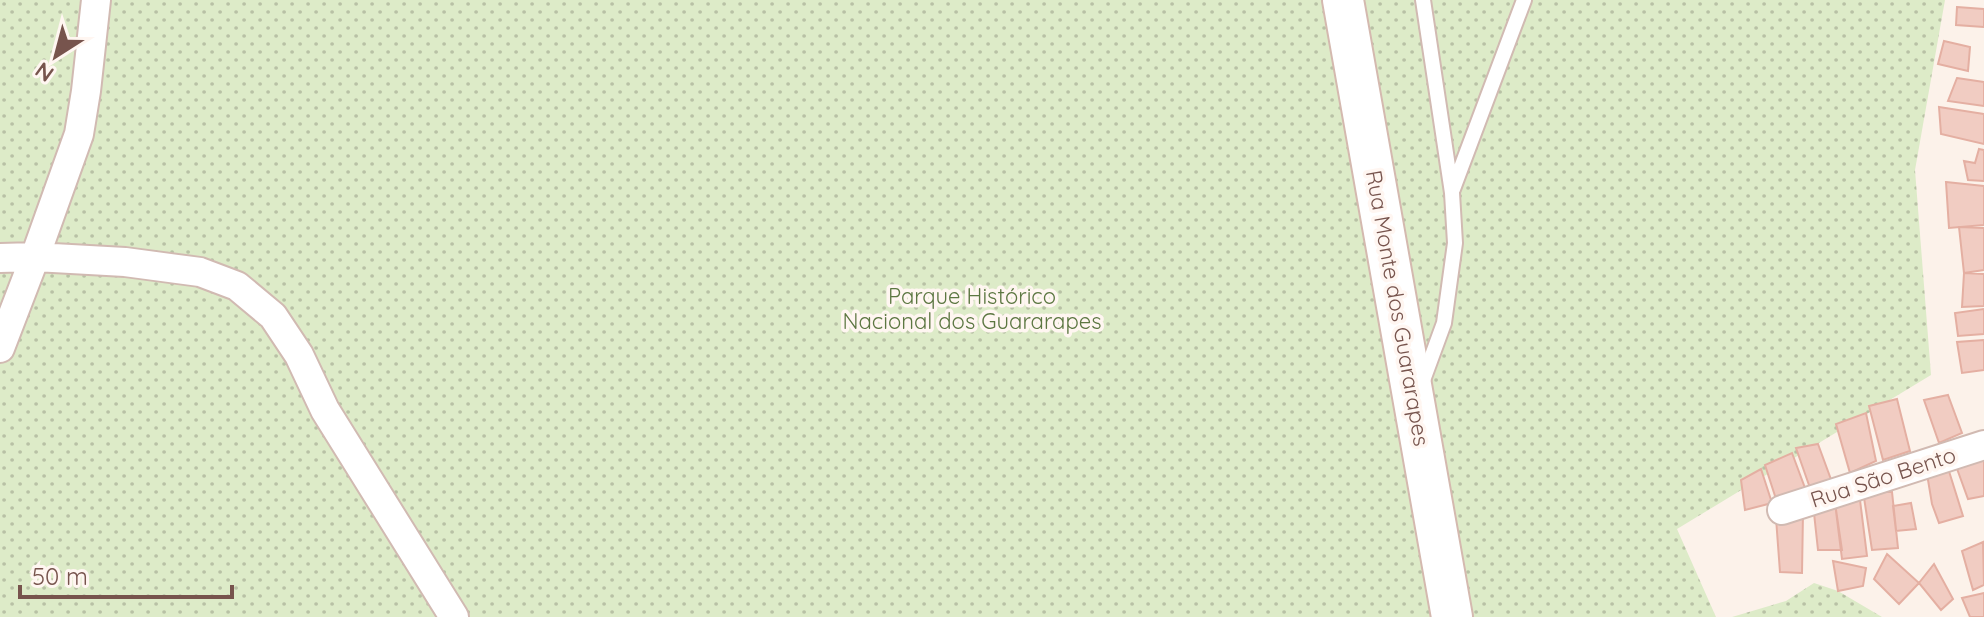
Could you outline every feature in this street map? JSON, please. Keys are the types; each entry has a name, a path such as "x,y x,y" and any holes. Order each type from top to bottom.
{"main road":[{"name":"Rua Monte dos Guararapes","path":"1343,0 1452,617"}],"street":[{"path":"0,348 79,134 96,0"},
{"path":"0,258 125,262 200,272 237,286 273,316 299,355 333,422 454,617"},
{"name":"Rua São Bento","path":"1782,510 1984,445"}],"lane":[{"path":"1414,402 1444,323 1455,243 1452,193 1423,0"},
{"path":"1452,193 1524,0"}],"green space":[{"name":"Parque Histórico Nacional dos Guararapes","path":"0,0 1945,0 1915,170 1931,375 1677,529 1716,617 0,617"},
{"path":"1814,583 1838,591 1882,617 1732,617 1786,601"}],"building":[{"path":"1957,7 1984,9 1984,27 1956,25"},
{"path":"1944,41 1970,47 1968,71 1938,64"},
{"path":"1957,78 1984,82 1984,106 1948,101"},
{"path":"1939,107 1984,114 1984,144 1941,134"},
{"path":"1979,149 1984,150 1984,181 1968,180 1964,161 1975,163"},
{"path":"1946,182 1984,186 1984,225 1949,228"},
{"path":"1959,227 1984,228 1984,270 1964,273"},
{"path":"1964,273 1984,274 1984,306 1962,307"},
{"path":"1984,309 1984,334 1958,336 1955,313"},
{"path":"1984,340 1984,370 1962,373 1957,342"},
{"path":"1948,395 1962,433 1939,443 1924,400"},
{"path":"1897,399 1910,451 1883,460 1869,406"},
{"path":"1866,413 1876,461 1850,473 1836,424"},
{"path":"1818,444 1833,485 1810,488 1796,448"},
{"path":"1792,453 1805,488 1776,499 1765,465"},
{"path":"1984,457 1984,496 1968,499 1956,466"},
{"path":"1948,468 1963,516 1939,523 1927,474"},
{"path":"1761,469 1772,503 1745,510 1741,480"},
{"path":"1863,491 1892,492 1898,548 1872,550"},
{"path":"1859,492 1867,556 1842,559 1835,503"},
{"path":"1835,503 1842,550 1818,550 1814,513"},
{"path":"1911,503 1916,529 1896,531 1893,506"},
{"path":"1803,513 1802,573 1780,572 1776,518"},
{"path":"1983,542 1984,585 1973,590 1962,551"},
{"path":"1887,554 1919,583 1899,604 1874,579"},
{"path":"1833,561 1866,568 1863,586 1838,591"},
{"path":"1934,564 1953,599 1941,610 1919,583"},
{"path":"1984,593 1984,617 1970,617 1962,598"}]}
